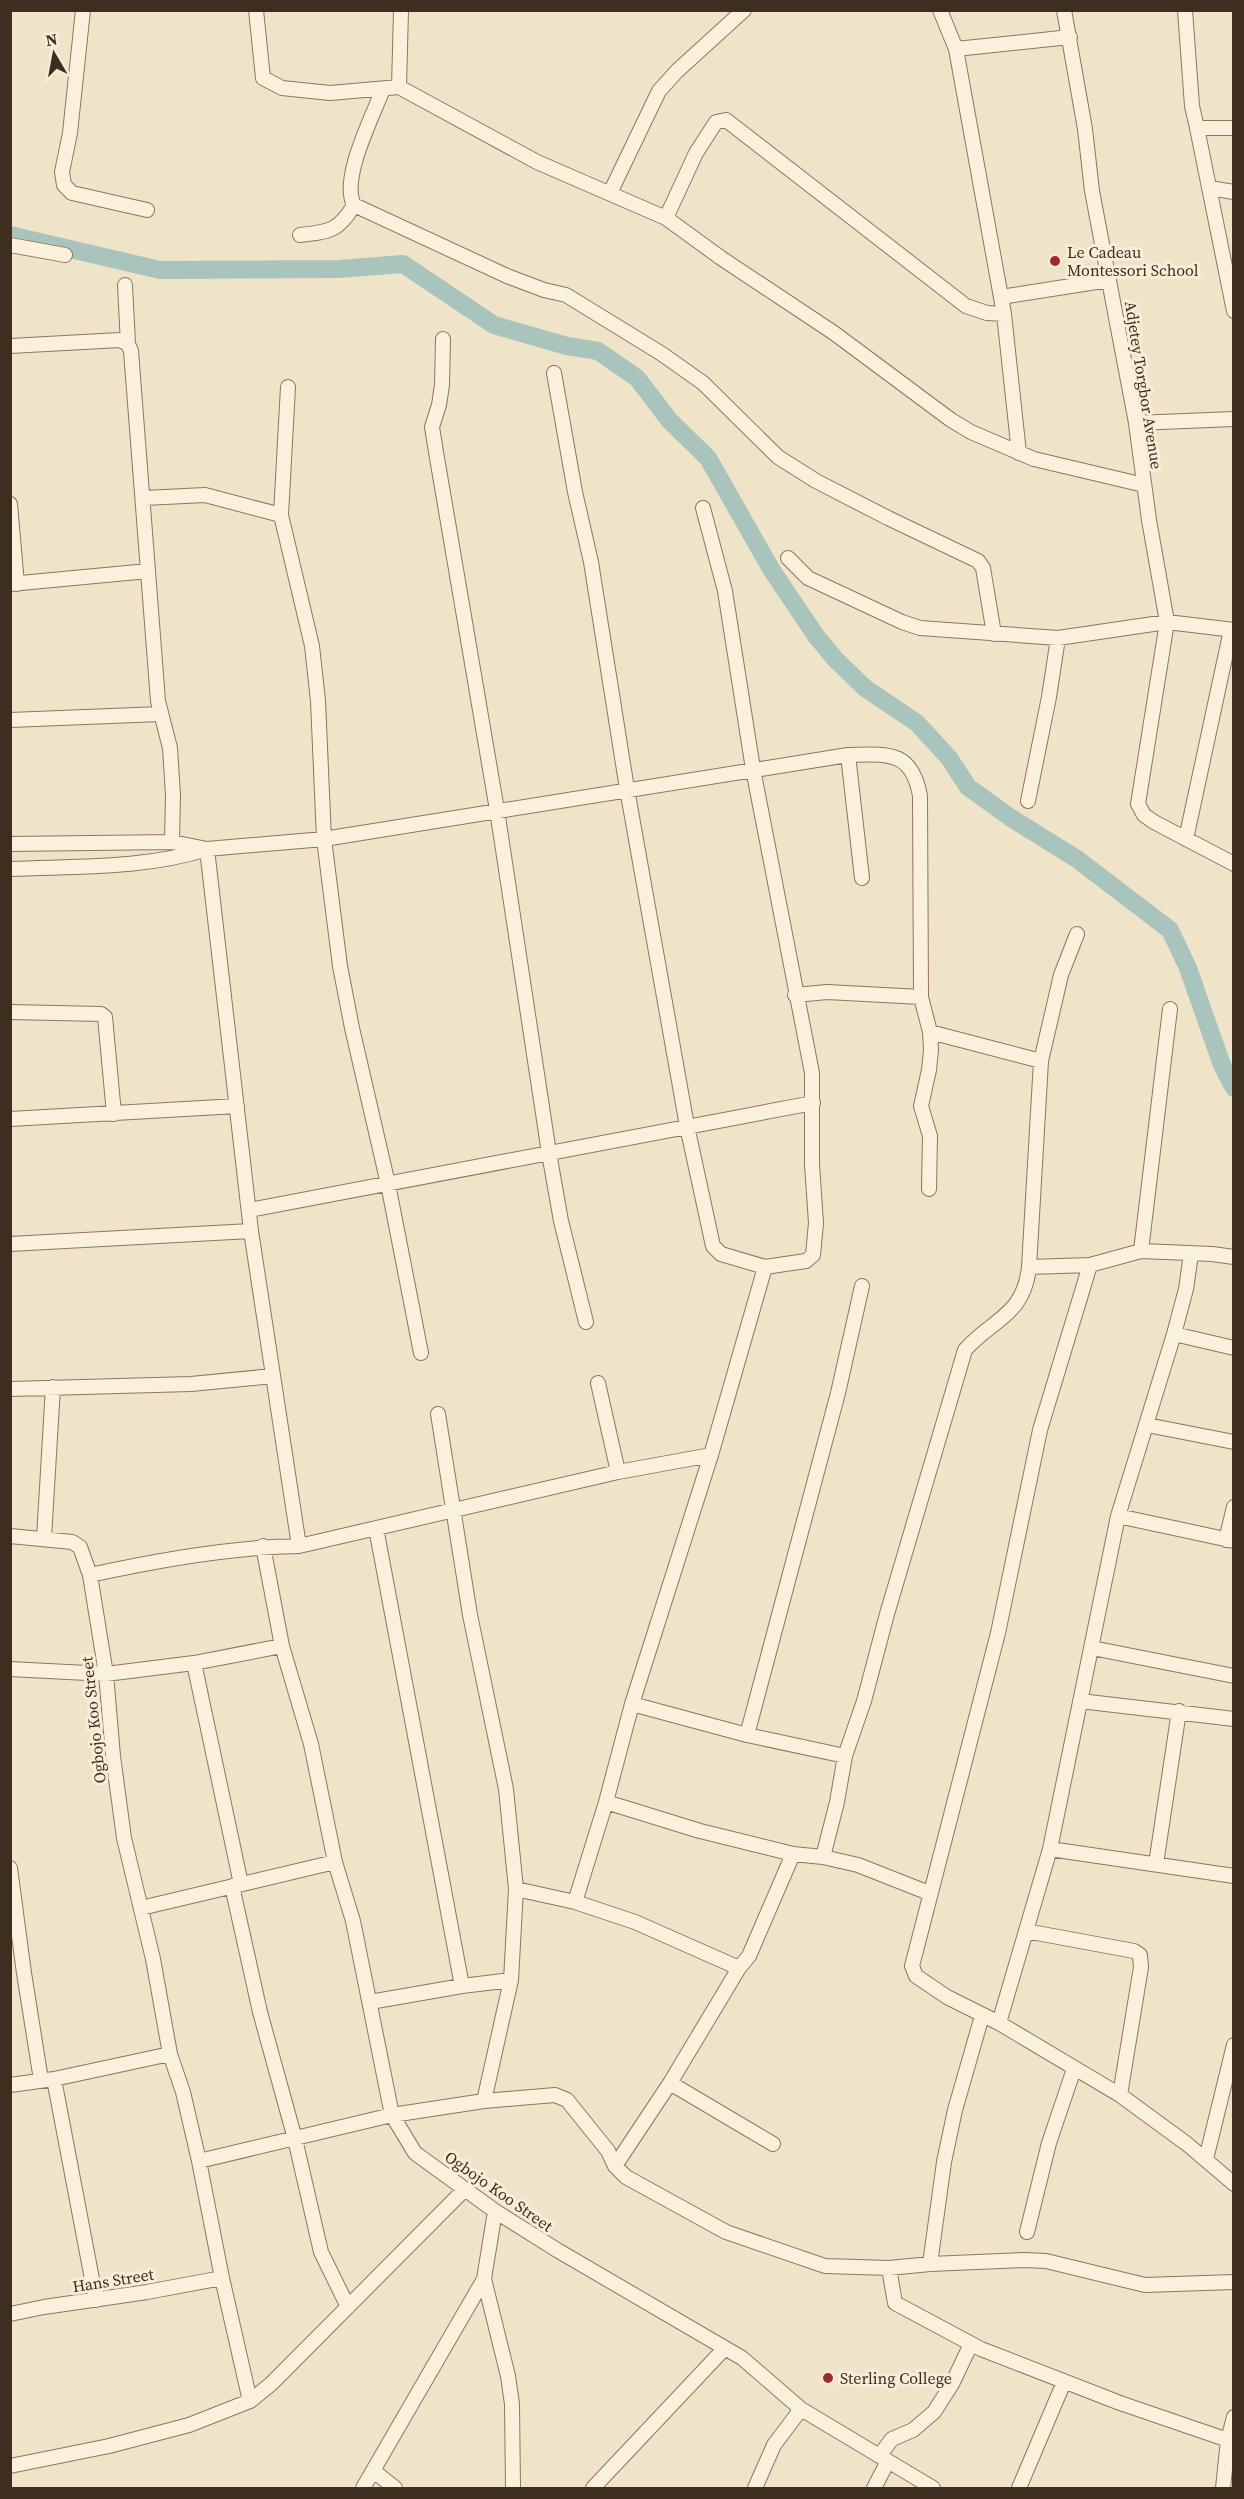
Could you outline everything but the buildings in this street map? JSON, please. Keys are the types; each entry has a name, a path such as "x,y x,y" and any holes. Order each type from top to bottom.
{"street":[{"path":"83,10 70,133 62,172 64,185 72,193 147,210"},
{"path":"256,10 263,78 273,84 282,88 330,93 399,87 537,162 666,218 721,258 834,333 951,420 971,432 1034,459 1144,485"},
{"path":"399,87 401,10"},
{"path":"610,193 659,91 677,71 744,10"},
{"path":"940,10 956,49 1001,297 1019,453"},
{"name":"Adjetey Torgbor Avenue","path":"1064,10 1085,129 1092,191 1136,423 1167,622 1152,723 1138,791 1138,804 1144,815 1154,822 1233,864"},
{"path":"1185,10 1192,106 1233,311"},
{"path":"956,49 1070,37"},
{"path":"383,89 352,172 349,192 354,205 507,276 544,290 566,295 703,382 778,457 816,481 978,561 983,568 993,634"},
{"path":"666,218 696,153 716,122 726,120 966,306 987,313 1004,314"},
{"path":"1197,128 1233,128"},
{"path":"1209,188 1233,192"},
{"path":"300,235 334,229 342,224 354,205"},
{"path":"10,245 65,255"},
{"path":"1001,297 1109,280"},
{"path":"125,285 128,344 131,351 144,498 160,714 170,748 173,795 172,842"},
{"path":"443,339 442,385 432,427 497,810 549,1153 561,1221 586,1322"},
{"path":"10,346 120,340 128,344"},
{"path":"554,373 575,492 591,562 627,789 687,1126 715,1249 721,1254 765,1268 806,1261 813,1255 817,1207 812,1164 813,1103 809,1055 795,995 753,769 725,591 703,508"},
{"path":"288,387 281,516 312,646 318,701 324,839 340,966 388,1184 421,1353"},
{"path":"1136,423 1233,419"},
{"path":"144,498 205,495 281,516"},
{"path":"10,504 14,584 148,571"},
{"path":"788,558 808,578 902,622 920,628 1058,638 1167,622 1232,630 1186,839"},
{"path":"1028,801 1049,697 1058,638"},
{"path":"10,720 160,714"},
{"path":"10,869 126,863 175,857 207,849 324,839 848,755 886,754 896,757 910,766 917,778 920,805 921,997 930,1032 931,1059 921,1106 930,1136 929,1189"},
{"path":"848,755 862,878"},
{"path":"10,844 172,842 207,849"},
{"path":"207,849 251,1231 299,1546"},
{"path":"823,1857 837,1802 845,1756 864,1701 886,1614 965,1350 974,1340 999,1323 1021,1296 1027,1281 1041,1061 1061,975 1077,934"},
{"path":"795,995 827,992 921,997"},
{"path":"1141,1251 1170,1009"},
{"path":"10,1012 101,1014 105,1017 114,1114"},
{"path":"930,1032 1041,1061"},
{"path":"249,1210 813,1103"},
{"path":"10,1119 237,1106"},
{"path":"10,1244 251,1231"},
{"path":"1029,1267 1090,1265 1141,1251 1233,1257"},
{"path":"999,2024 1050,1848 1118,1516 1174,1334 1186,1288 1191,1254"},
{"path":"1090,1265 1040,1430 998,1633 929,1893 912,1971 947,1997 999,2024 1120,2095 1206,2159 1233,2184"},
{"path":"575,1902 606,1802 632,1704 711,1455 765,1268"},
{"path":"747,1735 838,1393 862,1286"},
{"path":"1174,1334 1233,1348"},
{"path":"10,1389 191,1384 273,1376"},
{"path":"598,1383 618,1472"},
{"path":"44,1538 53,1388"},
{"path":"438,1414 470,1615 506,1789 516,1889 510,1980 484,2100"},
{"path":"1147,1425 1233,1442"},
{"path":"90,1575 147,1563 263,1546 299,1546 618,1472 711,1455"},
{"path":"1118,1516 1230,1540 1233,1508"},
{"path":"376,1528 462,1986"},
{"name":"Ogbojo Koo Street","path":"10,1536 64,1540 80,1547 90,1575 106,1674 113,1756 124,1838 154,1965 170,2054 183,2092 199,2161 222,2278 250,2401"},
{"path":"263,1546 282,1646 311,1744 335,1862 353,1921 392,2115"},
{"path":"10,1670 106,1674 194,1663 282,1646"},
{"path":"1092,1648 1233,1676"},
{"path":"194,1663 260,2012 295,2139 321,2252 348,2307"},
{"path":"1080,1701 1233,1719"},
{"path":"632,1704 747,1735 845,1756"},
{"path":"1156,1864 1179,1711"},
{"path":"606,1802 693,1829 793,1854 823,1857 858,1865 929,1893"},
{"path":"1050,1848 1233,1876"},
{"path":"615,2166 670,2083 754,1946 793,1854"},
{"path":"141,1908 335,1862"},
{"path":"11,1872 17,1974 47,2079 96,2300"},
{"path":"516,1889 575,1902 636,1922 739,1968"},
{"path":"1026,1931 1134,1951 1140,1955 1141,1968 1120,2095"},
{"path":"370,2002 510,1980"},
{"path":"930,2264 946,2152 955,2110 982,2016"},
{"path":"1206,2159 1233,2046"},
{"path":"10,2085 170,2054"},
{"path":"1027,2232 1049,2143 1074,2069"},
{"path":"670,2083 773,2144"},
{"path":"199,2161 392,2115 484,2100 555,2095 562,2096 609,2151 615,2166 626,2177 726,2232 825,2266 889,2268 1024,2260 1046,2261 1145,2284 1233,2282"},
{"name":"Ogbojo Koo Street","path":"392,2115 416,2153 495,2211 751,2364 801,2409 933,2488"},
{"path":"10,2466 109,2446 189,2424 250,2401 271,2384 465,2189"},
{"path":"363,2488 375,2472 484,2279 495,2211"},
{"path":"889,2268 896,2303 971,2344 1064,2382 1228,2440"},
{"name":"Hans Street","path":"10,2314 222,2278"},
{"path":"484,2279 508,2376 512,2404 513,2488"},
{"path":"874,2488 892,2439 913,2430 934,2412 952,2384 971,2344"},
{"path":"593,2488 725,2348"},
{"path":"1019,2488 1064,2382"},
{"path":"754,2488 774,2445 801,2409"},
{"path":"1223,2488 1233,2417"},
{"path":"375,2472 395,2488"}],"waterway":[{"path":"10,235 160,270 339,269 403,264 494,325 567,346 598,351 637,378 670,421 708,458 771,569 816,636 836,660 865,688 917,723 949,758 968,787 1011,818 1077,859 1170,930 1188,968 1222,1065 1234,1088"}],"place":[{"name":"Le Cadeau Montessori School","path":"1055,261"},
{"name":"Sterling College","path":"828,2378"}]}
